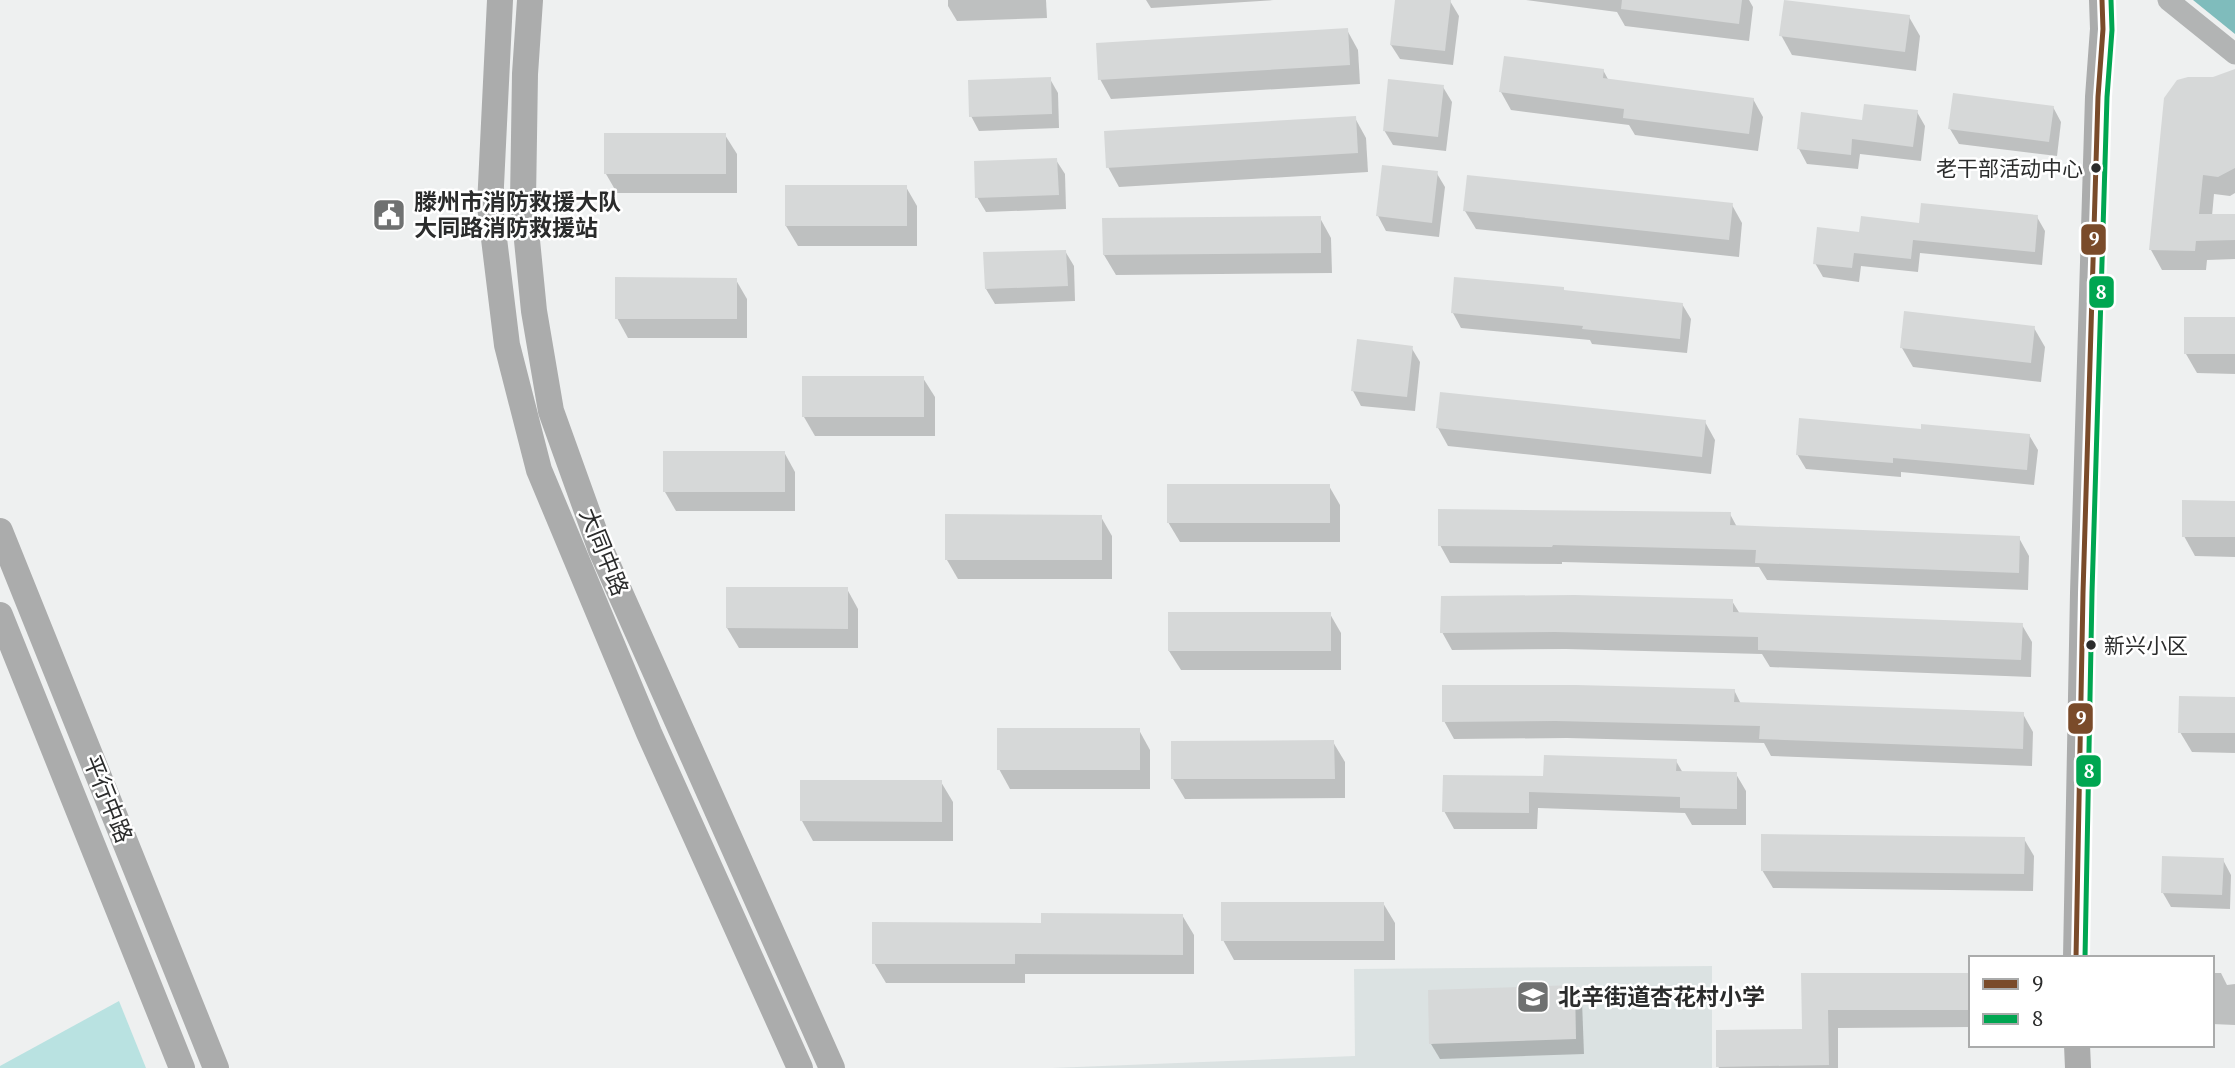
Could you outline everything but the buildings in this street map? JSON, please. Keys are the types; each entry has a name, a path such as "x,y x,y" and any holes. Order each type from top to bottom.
{"main road":[{"name":"大同中路","path":"500,0 489,206 506,345 539,470 649,733 800,1068"},
{"name":"大同中路","path":"530,0 525,74 523,200 534,311 551,411 601,550 832,1068"},
{"path":"2076,956 2083,582 2102,0"},
{"path":"2103,29 2113,0"},
{"name":"平行中路","path":"0,531 216,1068"},
{"name":"平行中路","path":"0,615 182,1068"},
{"path":"2077,1047 2078,1068"}],"street":[{"path":"2168,0 2235,54"}],"shaded area":[{"path":"2193,0 2235,0 2235,34"},
{"name":"北辛街道杏花村小学","path":"1712,966 1712,1068 1052,1068 1355,1056 1354,969"},
{"path":"119,1001 146,1068 0,1068 0,1066"}],"transit line":[{"name":"9","path":"2076,956 2083,593 2102,0"},
{"name":"8","path":"2085,956 2092,593 2111,0"}],"place":[{"name":"老干部活动中心","path":"2096,168"},
{"name":"滕州市消防救援大队 大同路消防救援站","path":"389,215"},
{"name":"新兴小区","path":"2091,645"},
{"name":"北辛街道杏花村小学","path":"1533,997"}]}
